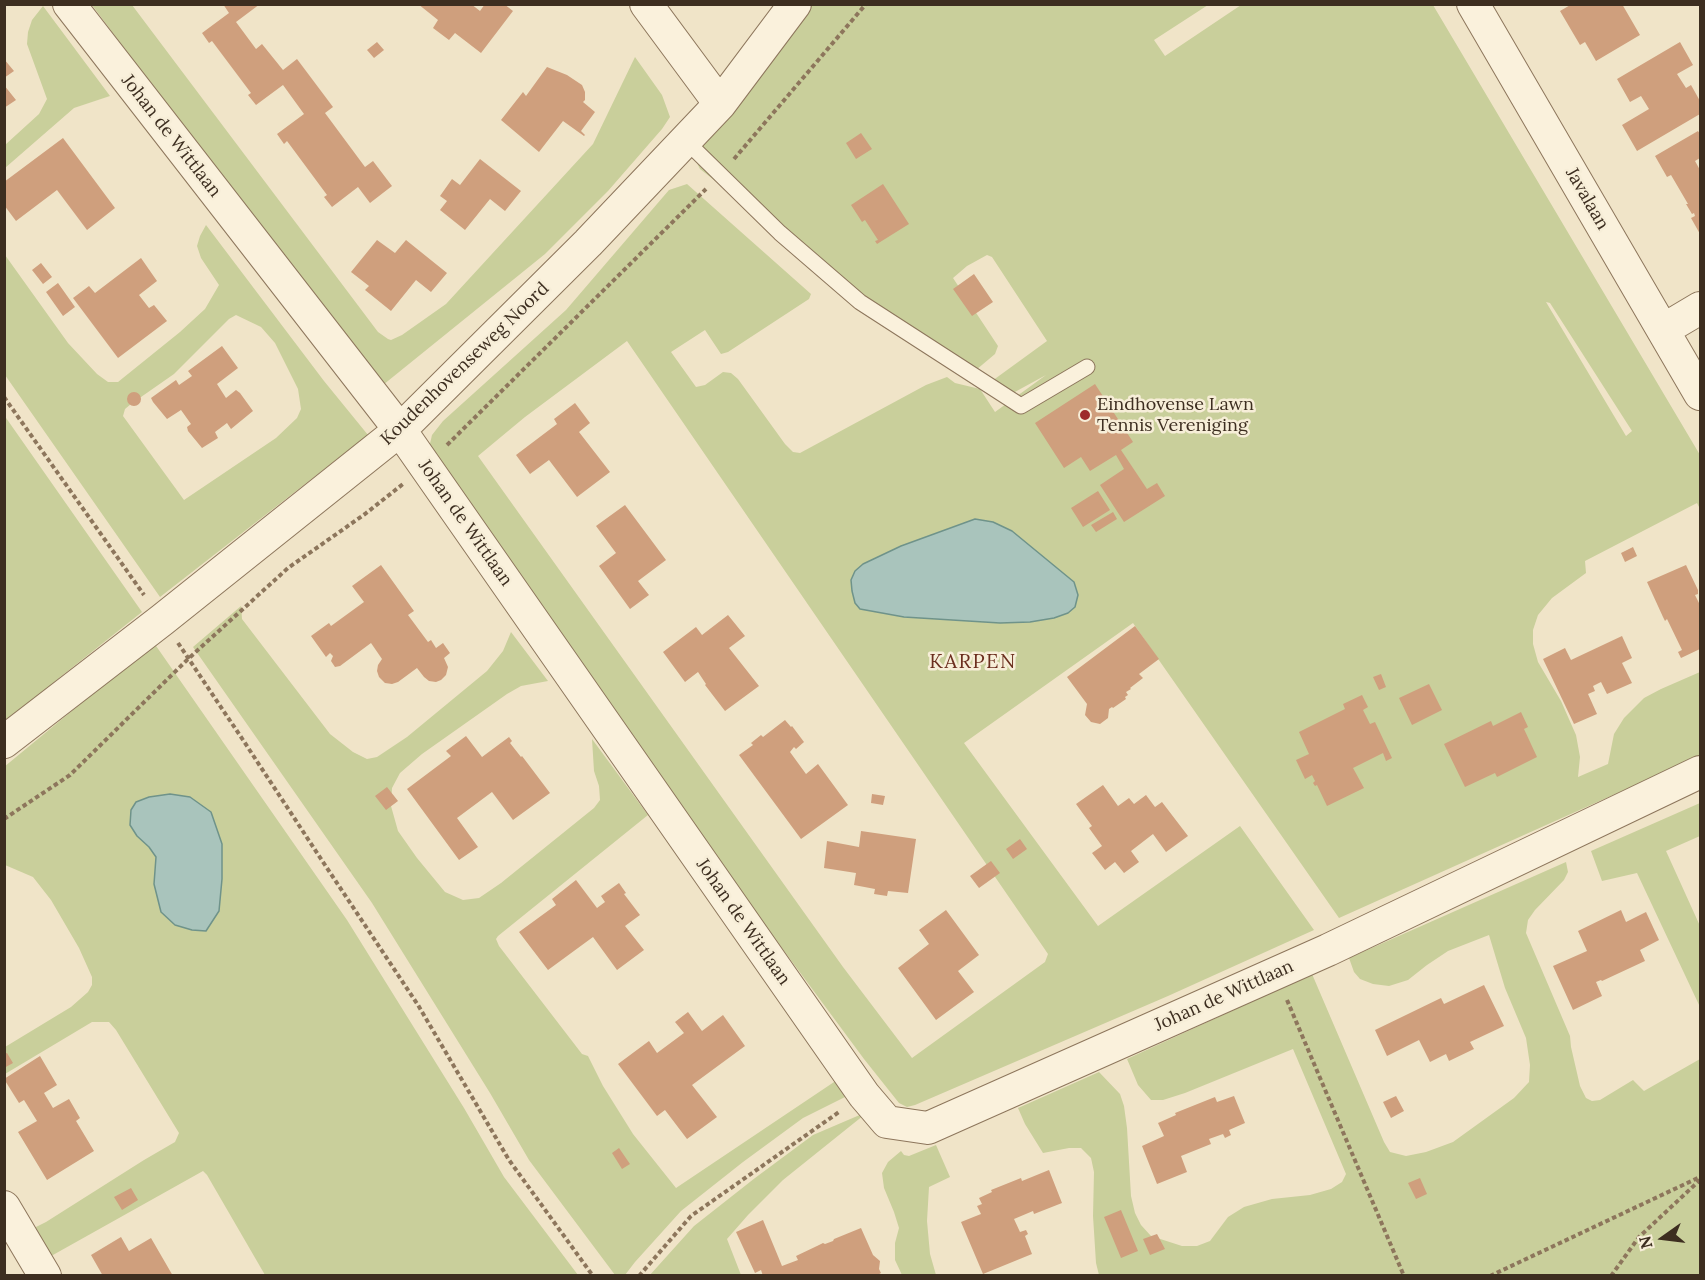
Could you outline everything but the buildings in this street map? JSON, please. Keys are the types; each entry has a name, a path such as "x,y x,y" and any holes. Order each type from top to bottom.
{"street":[{"name":"Johan de Wittlaan","path":"69,4 400,430 864,1095 887,1122 928,1128 1276,974 1701,772"},
{"path":"646,4 720,104"},
{"name":"Koudenhovenseweg Noord","path":"4,742 162,620 400,430 588,243 720,104 795,4"},
{"name":"Javalaan","path":"1473,4 1701,394"},
{"path":"1663,330 1701,308"},
{"path":"4,1207 45,1275"}],"lane":[{"path":"685,140 780,233 860,302 1021,406 1087,367"}],"path":[{"path":"4,397 162,620 243,740 418,1005 509,1160 593,1275"},
{"path":"1276,974 1404,1275"},
{"path":"639,1275 691,1216 864,1095"},
{"path":"1490,1275 1701,1179"},
{"path":"1611,1275 1639,1237 1701,1179"}],"green space":[{"path":"92,5 132,5 378,332 391,340 402,335 446,304 593,144 635,57 662,95 670,117 608,191 545,254 378,389"},
{"path":"802,5 1208,5 1154,40 1165,56 1241,5 1433,5 1700,455 1700,509 1697,503 1585,561 1586,573 1552,598 1538,615 1533,630 1533,644 1538,662 1561,701 1576,735 1580,757 1578,777 1608,764 1614,734 1624,718 1644,698 1700,672 1700,756 1339,918 1133,623 964,743 1098,926 1240,826 1314,930 915,1105 907,1107 899,1103 526,602 429,448 432,435 443,421 566,310 669,190 687,184 811,294 809,299 728,352 721,354 705,330 671,352 696,387 705,385 723,372 731,373 738,379 793,452 800,453 926,385 947,377 955,383 980,389 995,412 1046,375 1013,393 992,381 1047,341 992,257 987,255 967,266 953,278 998,346 995,354 976,370 871,303 700,169 694,157","holes":["1546,302 1550,303 1632,431 1626,436","627,341 1048,954 1045,962 912,1058 843,967 478,456 525,417","975,519 1074,582 1078,595 1075,607 1030,622 1000,623 904,617 860,609 863,564 901,546"]},
{"path":"43,6 110,96 74,108 5,168 5,145 39,114 47,99 27,44 32,20"},
{"path":"206,225 324,381 368,435 160,597 5,375 5,255 68,343 97,374 108,382 118,382 205,309 219,285 201,258 197,246","holes":["236,315 261,327 275,343 298,389 301,409 297,418 276,438 184,500 123,416 125,409 174,374 229,319"]},
{"path":"4,415 142,612 59,678 5,725"},
{"path":"241,606 242,619 330,734 353,752 367,759 377,757 407,737 487,671 503,651 511,632 548,681 521,686 507,694 422,754 400,773 392,788 391,806 398,831 445,892 463,900 479,898 501,883 594,808 600,800 599,786 594,771 592,739 648,815 496,939 582,1054 588,1056 603,1086 633,1134 676,1188 843,1076 855,1092 803,1118 743,1162 681,1211 625,1275 615,1275 529,1160 372,903 193,647"},
{"path":"154,643 347,920 464,1108 504,1177 578,1275 265,1275 203,1171 44,1260 28,1231 175,1142 179,1133 109,1022 92,1022 5,1074 5,1047 71,1007 88,992 92,985 92,977 79,948 51,900 33,877 5,865 4,767"},
{"path":"1700,803 1700,836 1666,851 1700,926 1700,1007 1637,873 1602,881 1591,851"},
{"path":"1566,862 1568,872 1564,880 1535,910 1528,920 1526,933 1570,1036 1580,1086 1586,1098 1592,1101 1600,1100 1633,1080 1644,1091 1700,1059 1700,1275 1099,1275 1096,1263 1093,1216 1094,1172 1091,1158 1081,1148 1043,1153 1018,1108 1099,1072 1120,1094 1124,1106 1131,1196 1135,1213 1141,1225 1151,1236 1182,1246 1197,1246 1210,1241 1228,1217 1244,1207 1272,1199 1310,1195 1331,1189 1342,1182 1346,1174 1293,1049 1163,1100 1151,1100 1138,1085 1127,1059 1312,974 1390,1152 1406,1156 1426,1152 1453,1142 1514,1098 1529,1082 1530,1065 1526,1038 1505,988 1489,935 1448,951 1408,980 1389,986 1373,984 1360,979 1354,972 1349,958"},
{"path":"869,1111 783,1180 727,1239 741,1275 649,1276 694,1226 755,1178 813,1135"},
{"path":"936,1145 950,1177 929,1187 927,1221 930,1254 936,1275 902,1275 895,1260 895,1243 899,1228 884,1188 882,1173 888,1162 901,1151 904,1155 909,1156"}],"water":[{"path":"975,519 993,522 1012,531 1074,582 1078,595 1075,607 1068,613 1054,618 1000,623 904,617 860,609 855,603 851,580 855,571 863,564 901,546"},
{"path":"170,794 190,797 211,812 222,844 219,911 206,931 175,925 161,912 154,884 156,857 130,825 131,810 136,802 149,797"}],"place":[{"name":"Eindhovense Lawn Tennis Vereniging","path":"1085,415"}],"district":[{"name":"KARPEN","path":"973,662"}]}
